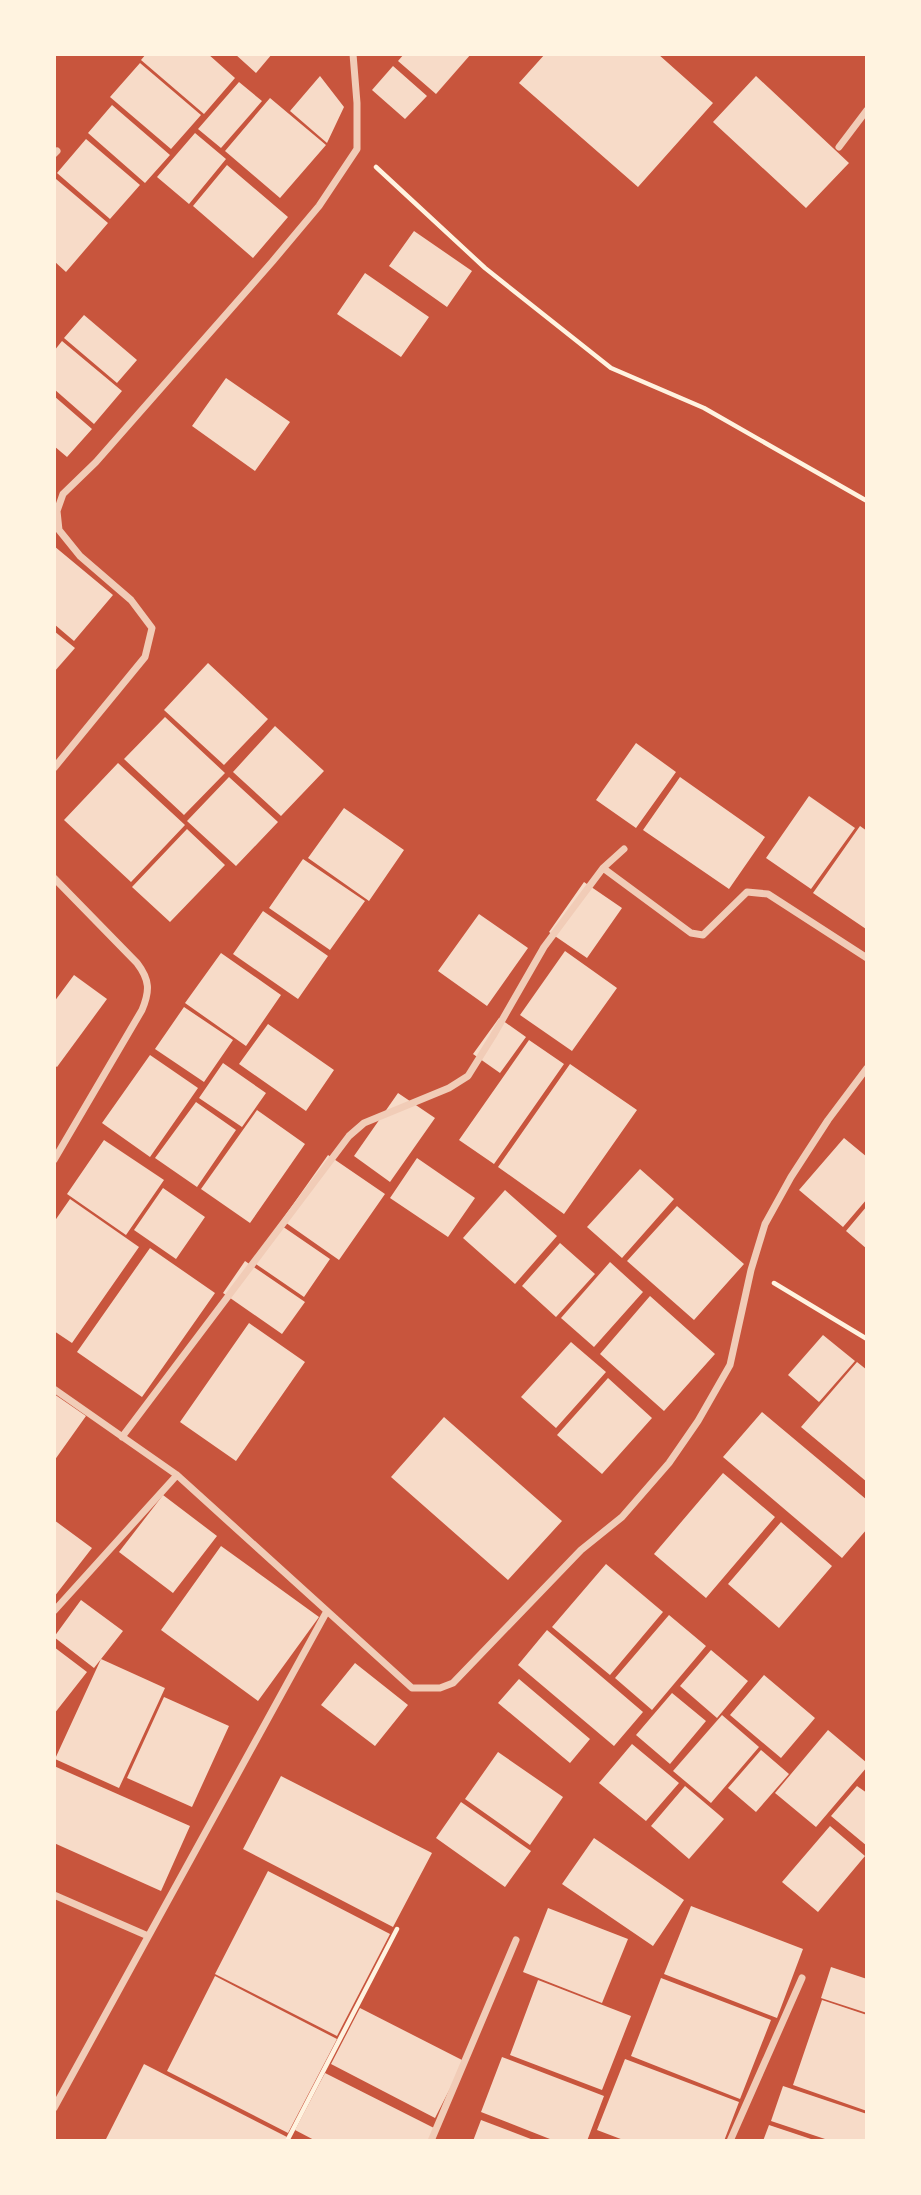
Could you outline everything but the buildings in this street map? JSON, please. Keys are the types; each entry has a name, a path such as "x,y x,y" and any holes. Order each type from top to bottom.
{"street":[{"path":"54,768 145,657 152,628 131,600 80,556 59,530 57,511 63,494 96,462 320,206 357,149 353,54"},
{"path":"839,148 867,110"},
{"path":"122,1437 349,1136 364,1123 449,1088 468,1076 544,947 603,868 624,849"},
{"path":"603,868 691,933 703,935 747,892 768,894 867,958"},
{"path":"54,878 137,962 145,974 149,991 142,1010 54,1160"},
{"path":"54,1389 177,1475 412,1688 440,1688 453,1682 581,1550 622,1517 668,1463 698,1421 730,1365 751,1270 765,1224 791,1177 866,1069"},
{"path":"54,1611 177,1475"},
{"path":"54,2108 327,1611"},
{"path":"54,1895 148,1936"},
{"path":"431,2141 516,1940"},
{"path":"730,2141 802,1978"}],"path":[{"path":"357,149 485,268 611,368 704,408 867,501"},
{"path":"751,1270 867,1339"},
{"path":"287,2141 397,1929"}]}
